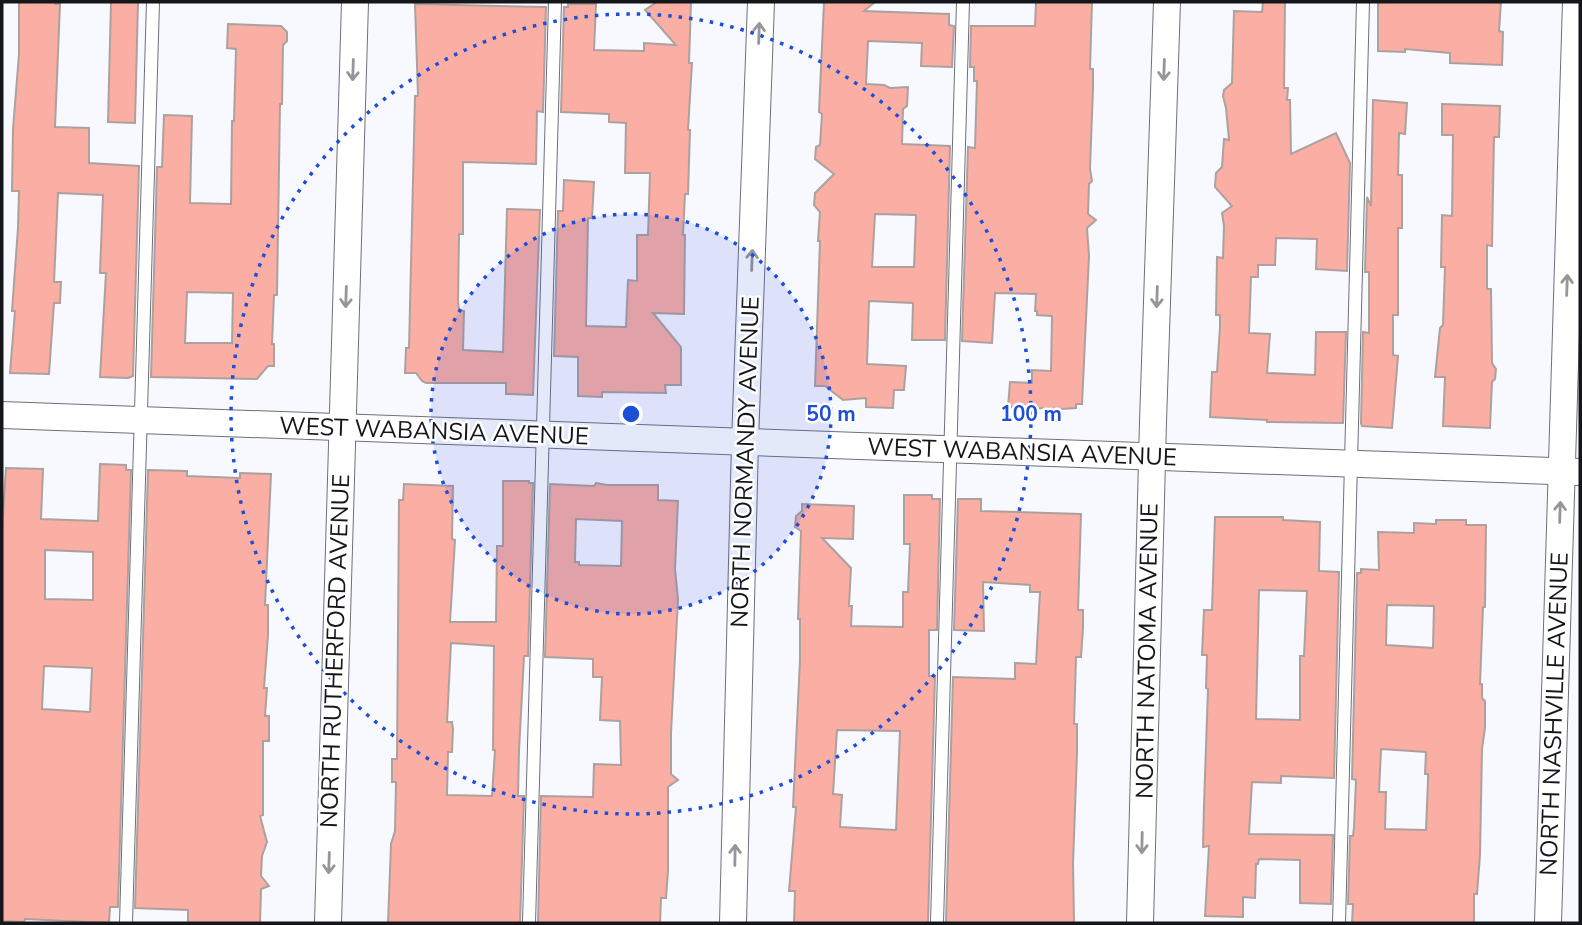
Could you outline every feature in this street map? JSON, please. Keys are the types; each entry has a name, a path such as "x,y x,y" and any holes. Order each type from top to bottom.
{"street":[{"name":"NORTH RUTHERFORD AVENUE","path":"328,923 355,2"},
{"name":"NORTH NORMANDY AVENUE","path":"733,923 745,442 761,2"},
{"name":"NORTH NATOMA AVENUE","path":"1140,923 1167,2"},
{"name":"NORTH NASHVILLE AVENUE","path":"1548,923 1571,472 1576,2"},
{"name":"WEST WABANSIA AVENUE","path":"2,415 1571,472"}],"lane":[{"path":"126,923 153,2"},
{"path":"529,923 555,2"},
{"path":"937,923 962,2"},
{"path":"1339,923 1363,2"}],"building":[{"path":"19,2 60,4 55,127 89,128 89,163 139,166 133,376 128,378 100,377 106,273 100,273 103,195 58,193 54,282 61,282 60,303 54,303 49,374 10,373 19,191 12,191"},
{"path":"111,2 138,2 135,123 108,122"},
{"path":"657,2 691,2 688,194 685,194 683,235 684,314 653,313 681,347 681,385 665,385 666,393 602,392 602,397 578,396 578,357 554,356 558,211 563,211 564,180 594,182 592,218 588,218 586,326 626,327 628,280 637,281 637,235 648,235 650,173 625,173 626,123 609,122 609,114 561,112 564,7 568,7 568,4 596,4 594,50 644,51 644,43 676,45 645,10"},
{"path":"824,2 875,2 864,11 949,14 949,25 954,26 952,67 921,66 922,43 868,41 866,84 890,88 908,87 907,106 903,109 902,144 950,146 945,340 912,340 913,303 869,301 867,364 906,366 904,390 894,390 893,408 866,407 866,398 843,400 825,386 815,386 820,212 814,205 815,193 834,174 815,159 816,147 820,145 822,114 819,112","holes":["875,214 916,215 914,267 872,267"]},
{"path":"1036,2 1092,2 1092,181 1089,184 1088,214 1096,220 1087,228 1089,256 1082,404 1076,404 1076,408 1008,407 1010,382 1032,383 1032,370 1051,371 1052,316 1037,315 1036,294 995,293 992,343 962,341 968,147 975,148 977,81 974,81 974,67 970,67 971,26 1035,26"},
{"path":"1263,2 1285,2 1284,88 1288,88 1287,100 1290,100 1291,154 1336,133 1350,163 1347,271 1316,269 1317,239 1276,238 1275,265 1258,265 1258,277 1251,277 1249,333 1270,334 1267,373 1315,375 1316,332 1346,332 1343,423 1267,422 1210,417 1212,372 1217,372 1220,327 1220,315 1216,315 1217,257 1223,258 1222,213 1232,206 1215,187 1216,173 1222,167 1224,139 1229,140 1223,96 1224,90 1232,83 1234,11 1262,12"},
{"path":"1378,2 1501,2 1499,31 1503,32 1502,65 1450,63 1450,53 1405,49 1405,52 1378,51"},
{"path":"415,4 546,7 543,112 537,111 536,164 463,162 463,234 459,234 458,301 459,310 464,311 463,350 503,352 507,209 540,210 533,395 506,394 506,383 426,383 416,373 405,373 406,348 409,348 415,96 418,96"},
{"path":"228,24 281,26 287,32 287,41 283,45 280,104 277,295 274,295 272,344 274,366 268,366 257,379 151,377 157,167 162,167 164,115 192,116 190,203 231,204 236,49 227,48","holes":["187,292 233,293 232,343 185,343"]},
{"path":"1373,100 1407,103 1405,134 1399,133 1398,175 1402,175 1402,228 1398,228 1398,315 1393,315 1393,355 1398,356 1392,428 1362,426 1361,423 1363,332 1369,333 1369,272 1365,272 1367,197 1371,206"},
{"path":"1442,104 1500,106 1499,137 1494,137 1492,246 1487,245 1487,289 1491,289 1492,363 1496,369 1492,382 1490,428 1443,426 1445,377 1435,377 1440,328 1443,325 1445,267 1441,267 1442,215 1452,216 1453,135 1442,135"},
{"path":"100,464 126,465 126,470 131,470 118,907 110,907 109,923 25,919 24,922 2,921 2,530 6,468 43,469 41,519 98,521","holes":["45,550 93,552 93,600 45,599","44,666 92,668 90,712 42,709"]},
{"path":"148,470 187,471 187,476 240,478 240,473 271,474 265,605 268,605 268,635 264,688 267,688 265,716 269,716 269,741 263,741 263,815 260,816 267,842 262,856 261,876 269,886 261,889 260,923 188,923 188,910 135,908"},
{"path":"503,481 529,481 533,483 528,656 524,656 518,796 524,796 520,923 388,923 391,844 395,831 396,782 392,782 392,759 397,759 399,500 403,500 404,484 453,486 452,539 455,540 450,622 496,622 497,546 503,546","holes":["451,643 494,646 495,750 492,796 447,795 448,752 452,752 453,729 452,722 447,722"]},
{"path":"596,483 658,485 658,500 678,501 675,569 678,599 671,774 678,780 668,787 668,871 666,898 661,898 660,923 538,923 541,796 593,797 594,764 621,765 620,721 600,720 602,677 593,677 593,659 545,657 550,484 594,486","holes":["576,519 622,521 621,566 579,565 579,562 575,562"]},
{"path":"904,495 932,495 932,499 940,499 937,630 929,630 929,676 935,676 928,923 794,923 795,891 789,891 796,807 793,807 800,660 798,619 801,531 795,527 796,516 802,511 802,504 854,506 853,539 822,538 851,568 851,626 903,627 903,592 908,592 910,544 904,544","holes":["837,730 900,731 896,830 840,827 842,795 833,794"]},
{"path":"958,499 981,499 981,511 1081,514 1078,610 1083,610 1083,628 1081,657 1076,657 1074,923 946,923 953,677 1015,679 1015,663 1036,664 1040,592 1030,592 1030,585 983,582 984,631 954,630"},
{"path":"1215,517 1283,517 1283,520 1320,522 1319,571 1339,572 1334,778 1281,776 1281,783 1252,782 1249,834 1333,835 1331,904 1300,903 1300,860 1259,859 1256,864 1255,898 1243,897 1243,917 1205,916 1209,846 1203,847 1208,689 1207,655 1202,655 1204,610 1212,610","holes":["1259,590 1307,591 1304,656 1300,656 1300,720 1256,719"]},
{"path":"1436,520 1466,520 1466,525 1486,525 1480,684 1485,701 1485,728 1482,749 1480,855 1477,894 1474,894 1474,923 1352,923 1353,904 1348,904 1350,836 1353,836 1354,827 1356,780 1352,779 1357,573 1361,573 1361,569 1379,570 1378,532 1414,533 1414,523 1436,524","holes":["1387,605 1434,606 1433,648 1386,645","1381,749 1426,752 1426,830 1385,829 1386,792 1379,792"]}]}
